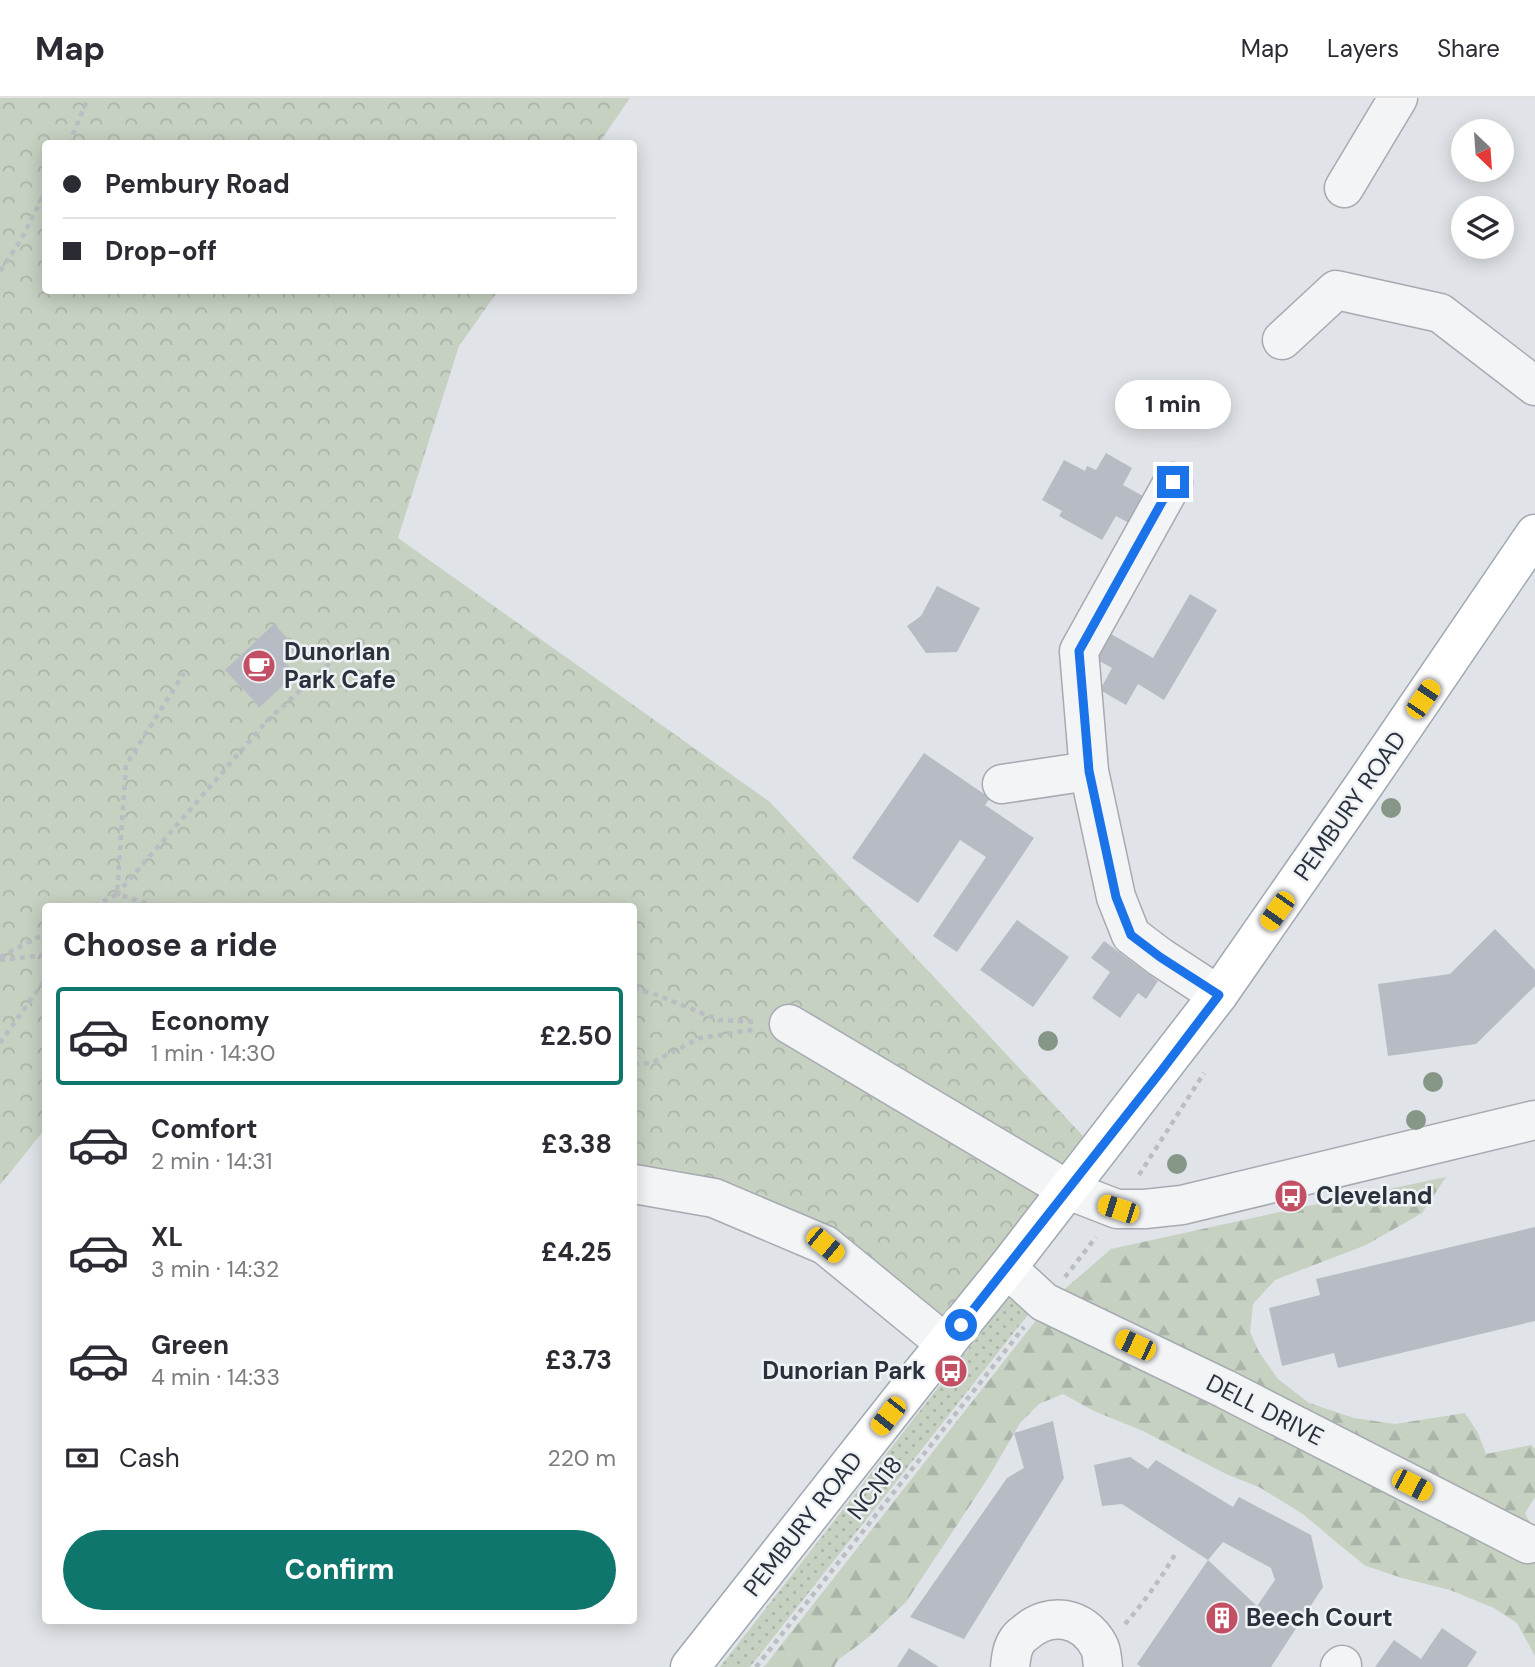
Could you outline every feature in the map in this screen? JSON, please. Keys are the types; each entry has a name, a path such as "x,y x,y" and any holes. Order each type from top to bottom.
{"main road":[{"name":"PEMBURY ROAD","path":"690,1667 1007,1268 1219,995 1535,534"}],"street":[{"path":"1344,188 1398,98"},
{"path":"1282,340 1336,290 1440,313 1535,386"},
{"path":"1173,482 1079,651 1089,771 1116,897 1131,935 1219,995"},
{"path":"1002,784 1089,771"},
{"path":"789,1024 1068,1190 1118,1209 1182,1205 1535,1120"},
{"path":"637,1185 714,1198 825,1245 946,1344"},
{"name":"DELL DRIVE","path":"1007,1268 1044,1302 1225,1389 1528,1544"},
{"path":"1010,1667 1017,1641 1033,1625 1059,1619 1084,1628 1101,1657"}],"path":[{"path":"71,140 88,98"},
{"path":"0,271 21,240 42,198"},
{"path":"100,903 117,894 266,722 334,659"},
{"path":"117,894 126,765 184,673"},
{"path":"117,894 146,903"},
{"path":"0,958 42,935"},
{"path":"0,958 42,955"},
{"path":"0,1043 42,984"},
{"path":"637,989 719,1020 789,1024"},
{"path":"637,1064 651,1063 699,1038 789,1024"},
{"path":"1118,1209 1205,1072"},
{"name":"NCN18","path":"755,1667 1074,1265"},
{"path":"1101,1657 1159,1581 1177,1551"}],"green space":[{"path":"0,98 630,98 601,140 42,140 42,294 496,294 459,346 398,538 770,802 1083,1136 939,1324 807,1223 637,1184 637,903 42,903 42,1133 0,1185"},
{"path":"1446,1177 1422,1213 1366,1245 1275,1280 1253,1304 1250,1332 1259,1352 1278,1379 1309,1403 1354,1418 1395,1424 1465,1413 1478,1433 1486,1454 1531,1445 1535,1449 1535,1497 1525,1513 1535,1534 1535,1656 1517,1623 1494,1608 1450,1590 1366,1566 1303,1514 1259,1487 1226,1474 1063,1394 1039,1404 1020,1423 988,1478 906,1602 869,1637 838,1660 834,1667 764,1667 1052,1300 1111,1249"},
{"path":"1019,1284 1038,1302 750,1667 720,1667"}],"building":[{"path":"1106,453 1132,468 1123,485 1152,501 1138,528 1116,516 1102,540 1059,516 1062,511 1042,500 1064,460 1085,471 1087,466 1096,470"},
{"path":"937,586 980,608 957,652 926,653 907,626 921,616"},
{"path":"1190,594 1217,610 1164,700 1138,684 1126,705 1100,690 1112,668 1096,659 1111,634 1153,658"},
{"name":"Dunorlan Park Cafe","path":"274,624 297,648 284,662 296,673 260,707 225,670"},
{"path":"924,753 990,798 985,805 1034,838 957,952 933,936 986,857 960,840 918,903 852,858"},
{"path":"1017,920 1069,957 1033,1007 980,970"},
{"path":"1495,929 1535,970 1535,986 1476,1044 1388,1056 1378,984 1450,974"},
{"path":"1104,941 1158,981 1146,999 1138,993 1120,1018 1092,998 1110,972 1091,958"},
{"path":"1535,1227 1535,1321 1338,1368 1334,1353 1282,1366 1269,1308 1320,1295 1316,1279"},
{"path":"1053,1421 1064,1478 964,1639 910,1617 1007,1478 1024,1468 1014,1433"},
{"path":"1130,1457 1148,1469 1156,1460 1233,1507 1239,1497 1311,1535 1323,1587 1271,1667 1141,1667 1137,1664 1208,1560 1122,1504 1102,1506 1094,1465","holes":["1223,1542 1271,1568 1275,1580 1257,1606 1208,1560"]},
{"path":"1442,1628 1477,1652 1467,1667 1375,1667 1394,1640 1421,1659"},
{"path":"909,1648 939,1667 897,1667"}],"place":[{"name":"Dunorlan Park Cafe","path":"259,666"},
{"name":"Cleveland","path":"1291,1196"},
{"name":"Dunorian Park","path":"951,1371"},
{"name":"Beech Court","path":"1222,1618"}],"route":[{"path":"961,1325 1219,995 1131,935 1116,897 1089,771 1079,651 1173,482"}]}
